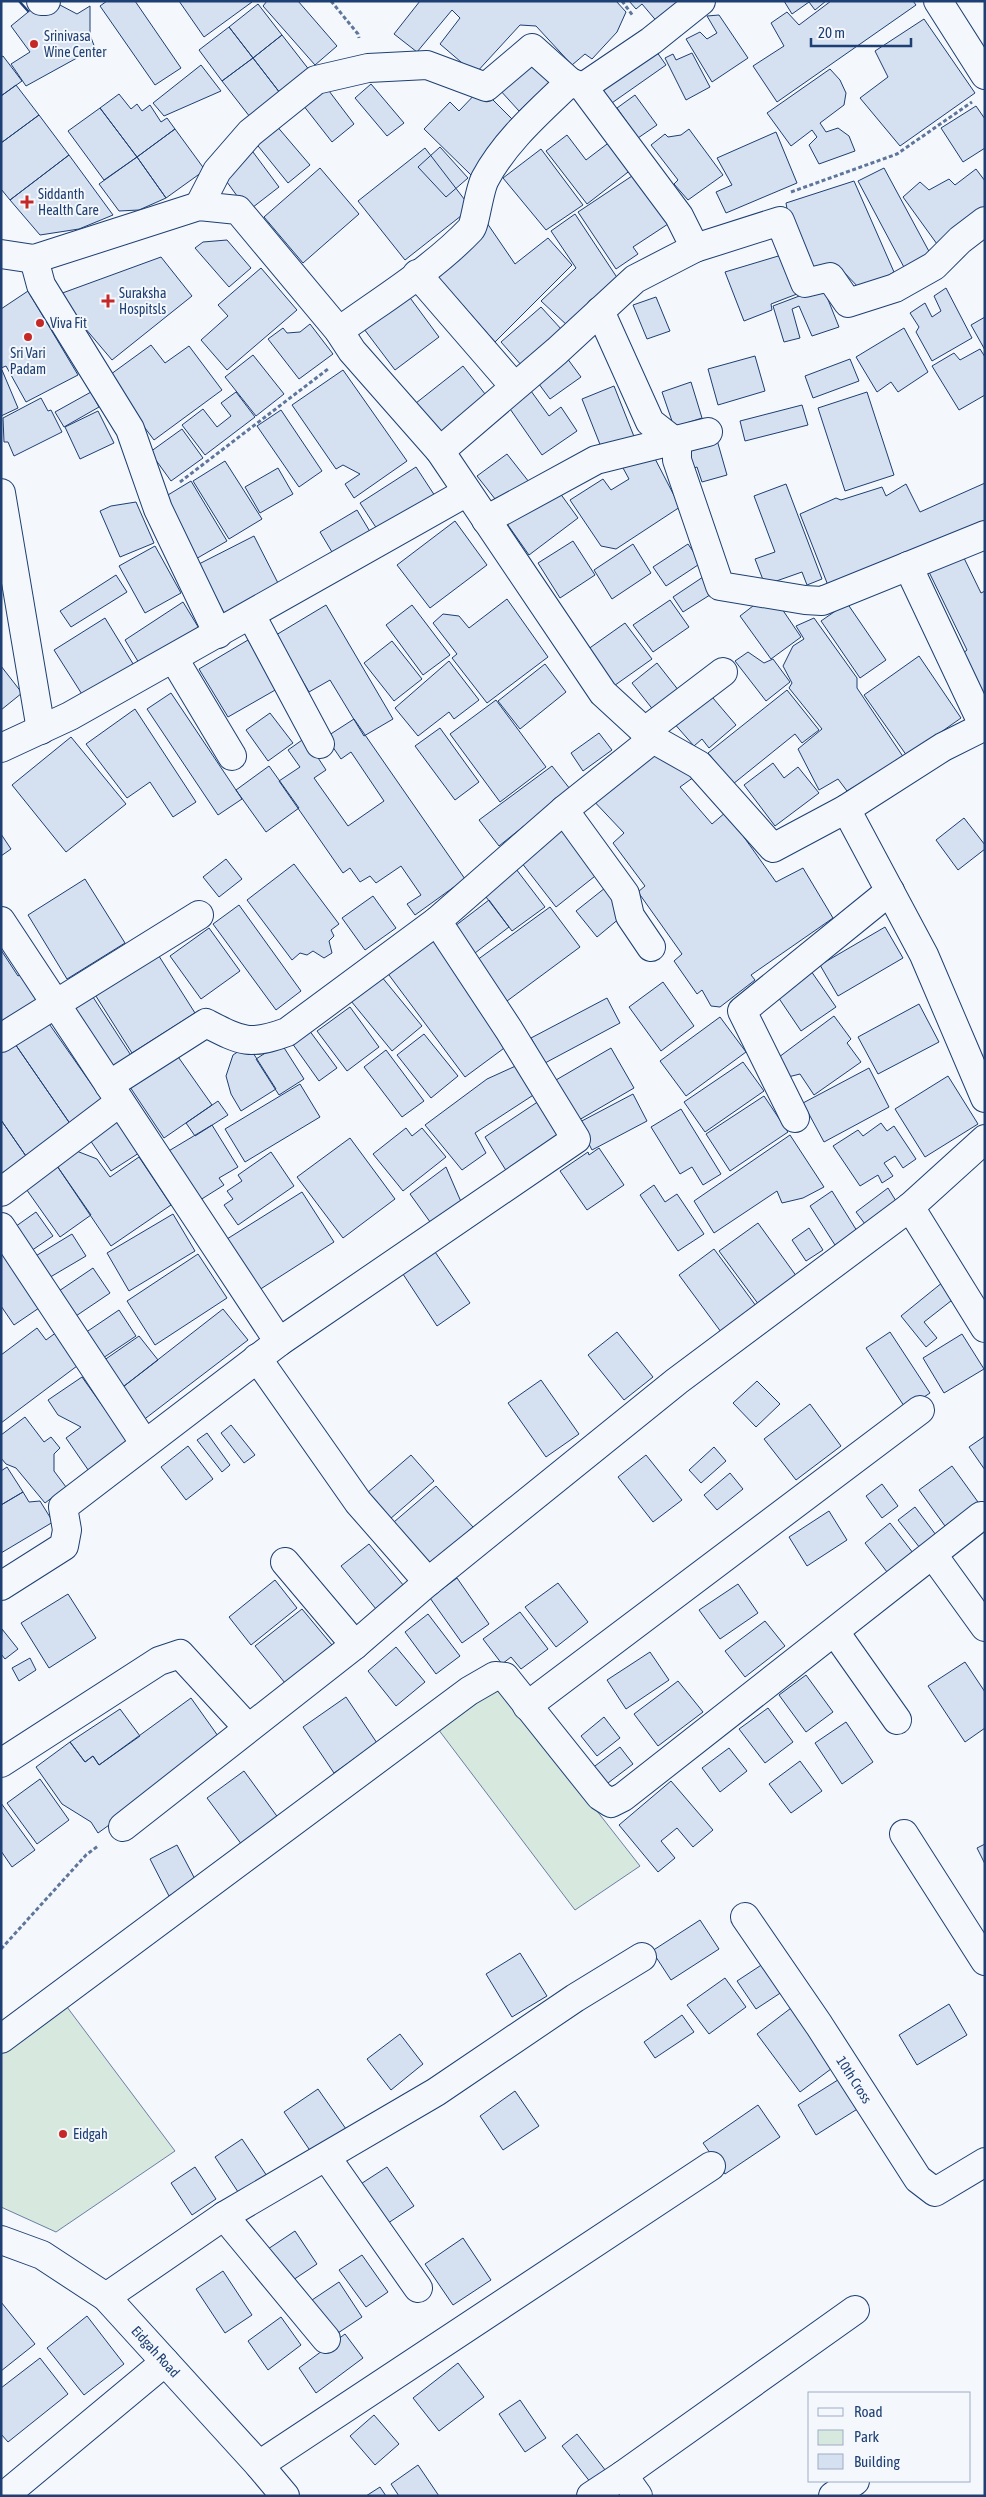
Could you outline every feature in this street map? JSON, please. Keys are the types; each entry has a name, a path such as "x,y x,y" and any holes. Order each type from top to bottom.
{"street":[{"path":"41,1 46,1"},
{"path":"345,341 417,274 473,228 480,190 494,164 527,124 576,84 651,41 701,1"},
{"path":"938,1 981,87"},
{"path":"199,206 217,172 250,133 316,80 368,68 427,65 486,87 532,48 576,84 679,216 695,248"},
{"path":"1,254 34,259 199,206 238,210 345,341 440,451 603,693 649,735 699,765 773,848 846,809 943,747 984,726 908,566"},
{"path":"440,451 557,351 634,279 695,248 780,222 805,282 830,277 848,302 895,288 934,266 960,240 985,221"},
{"path":"34,259 41,285 130,429 153,496 218,634"},
{"path":"417,274 514,386"},
{"path":"600,311 650,422 673,440 677,448 677,460 720,586 822,601 985,534"},
{"path":"486,520 596,460 708,432"},
{"path":"1,748 70,716 174,659 467,492"},
{"path":"1,493 41,730"},
{"path":"251,615 320,744"},
{"path":"174,659 232,756"},
{"path":"1,1192 114,1093 206,1023 238,1040 264,1040 287,1032 437,920 723,672"},
{"path":"846,809 924,955 985,1098"},
{"path":"564,810 625,894 630,916 651,947"},
{"path":"795,1118 742,1010 890,891"},
{"path":"1,1038 199,915"},
{"path":"1,1586 64,1546 66,1530 63,1507 268,1350 576,1139 509,1030 437,920"},
{"path":"1,921 114,1093 358,1502 428,1582"},
{"path":"123,1827 355,1645 428,1582 677,1381 910,1207 985,1139"},
{"path":"910,1207 985,1328"},
{"path":"1,1227 145,1444"},
{"path":"527,1706 920,1410"},
{"path":"1,2039 469,1691 495,1676 505,1677 600,1796 611,1803 623,1797 981,1516"},
{"path":"933,1555 985,1627"},
{"path":"285,1562 355,1645"},
{"path":"835,1632 898,1720"},
{"path":"1,1763 159,1662 180,1654 248,1728"},
{"path":"904,1834 985,1961"},
{"name":"10th Cross","path":"745,1917 819,2025 918,2179 934,2192 985,2162"},
{"path":"106,2297 224,2216 328,2158 436,2092 575,1998 642,1957"},
{"path":"328,2158 418,2288"},
{"path":"260,2465 711,2166"},
{"path":"224,2216 326,2339"},
{"name":"Eidgah Road","path":"5,2246 42,2255 106,2297 260,2465 279,2494"},
{"path":"590,2496 630,2486 855,2310"},
{"path":"4,2496 165,2362"},
{"path":"833,2496 854,2482"}],"path":[{"path":"330,1 358,34 368,68"},
{"path":"780,222 777,197 897,154 981,87"},
{"path":"153,496 174,487 345,341"},
{"path":"1,1949 86,1855 123,1827"}],"green space":[{"path":"496,1682 640,1866 575,1910 438,1729"},
{"path":"64,2003 175,2151 56,2232 1,2207 1,2049"}],"building":[{"path":"107,1 135,1 181,68 155,85 100,6"},
{"path":"179,1 252,1 252,2 204,37"},
{"path":"267,1 298,1 337,46 315,65 263,6"},
{"path":"420,1 616,1 626,12 617,32 592,59 585,54 572,65 536,26 520,25 475,74 440,44 460,18 452,10 417,52 394,34"},
{"path":"629,1 685,1 659,24 642,4 636,9"},
{"path":"784,1 826,1 815,10 809,2 792,14"},
{"path":"831,1 913,1 916,5 777,102 753,66 784,46 771,23 787,12 799,25"},
{"path":"38,4 49,8 60,5 77,14 90,6 90,35 95,48 26,86 11,64 30,52 11,26"},
{"path":"258,4 282,35 253,58 229,27"},
{"path":"719,15 748,58 712,82 686,39 700,32 707,39 717,33 707,16"},
{"path":"924,19 975,93 900,146 860,98 888,77 875,51"},
{"path":"229,27 253,58 222,81 199,50"},
{"path":"282,35 310,71 280,93 253,58"},
{"path":"654,48 666,65 609,105 597,88"},
{"path":"692,53 710,87 686,100 665,58 673,54 676,60"},
{"path":"3,56 22,81 1,96 1,57"},
{"path":"533,57 553,79 519,111 499,89"},
{"path":"253,58 280,93 250,117 222,81"},
{"path":"201,65 221,91 164,116 153,103"},
{"path":"830,69 840,80 846,93 844,105 820,123 826,132 838,128 849,136 855,151 819,164 809,145 817,137 812,130 791,146 767,113"},
{"path":"371,84 404,123 387,136 355,98"},
{"path":"16,85 39,115 1,143 1,96"},
{"path":"326,87 354,124 332,142 303,105"},
{"path":"481,88 516,123 495,150 471,175 424,129 450,102 459,111"},
{"path":"119,94 131,109 137,104 142,111 150,105 161,122 167,118 175,129 137,157 100,108"},
{"path":"635,95 657,125 638,138 617,108"},
{"path":"976,106 985,119 985,148 963,162 941,128"},
{"path":"100,108 137,157 104,180 68,131"},
{"path":"39,115 69,155 10,200 1,189 1,143"},
{"path":"275,124 310,165 288,183 254,141"},
{"path":"175,129 205,170 166,198 137,157"},
{"path":"689,129 723,175 688,200 674,184 678,180 651,145 665,134 668,137 681,135"},
{"path":"776,132 797,183 726,213 716,192 732,185 717,158"},
{"path":"567,135 586,160 611,141 632,169 587,204 546,151"},
{"path":"440,147 468,178 446,197 418,167"},
{"path":"250,148 279,187 248,211 219,171"},
{"path":"425,148 471,208 405,260 358,201"},
{"path":"541,149 583,205 546,230 503,178"},
{"path":"69,155 113,215 79,229 40,235 10,200"},
{"path":"137,157 166,198 139,210 119,211 99,184"},
{"path":"320,168 359,214 303,263 264,217"},
{"path":"884,168 932,257 906,271 858,181"},
{"path":"976,169 985,181 985,209 937,244 903,197 920,182 929,190 949,179 955,185"},
{"path":"635,174 668,224 633,247 638,254 616,269 578,212"},
{"path":"854,181 894,272 862,291 838,266 810,275 790,227 786,203"},
{"path":"575,214 618,279 568,326 541,301 576,268 551,231"},
{"path":"487,223 515,264 548,238 572,265 495,342 431,269"},
{"path":"227,240 251,268 229,287 195,248 203,242"},
{"path":"785,254 797,294 771,304 772,310 744,321 725,272"},
{"path":"161,257 192,296 112,360 57,295"},
{"path":"261,268 297,310 227,370 201,340 228,316 218,305"},
{"path":"823,287 839,327 812,336 799,306 792,309 800,338 784,342 773,306"},
{"path":"946,288 972,338 932,361 916,332 919,327 910,313 925,303 932,317 941,311 934,296"},
{"name":"Sri Vari Padam","path":"28,291 78,375 26,402 6,366 1,368 1,309"},
{"path":"405,291 439,337 395,370 361,325"},
{"path":"656,297 670,331 647,339 633,305"},
{"path":"541,307 562,330 522,366 501,342"},
{"path":"985,317 985,350 971,325"},
{"path":"310,324 333,354 299,379 268,339 283,328 287,333 300,332"},
{"path":"904,328 928,372 898,392 891,382 877,392 856,357"},
{"path":"151,345 165,363 189,346 222,390 154,440 107,377"},
{"path":"980,349 985,357 985,395 959,410 932,366 954,353 960,360"},
{"path":"564,354 581,377 550,399 533,376"},
{"path":"253,355 284,394 256,416 225,377"},
{"path":"755,356 765,391 718,405 708,369"},
{"path":"850,359 859,381 813,398 805,376"},
{"path":"463,366 489,399 442,436 416,403"},
{"path":"1,370 18,408 1,416"},
{"path":"343,370 407,461 354,498 345,484 360,474 343,465 336,469 292,405"},
{"path":"691,382 702,418 674,427 662,392"},
{"path":"614,386 635,439 603,452 582,399"},
{"path":"531,391 549,416 561,407 577,431 542,455 508,406"},
{"path":"91,392 99,407 64,427 55,412"},
{"path":"236,392 255,417 205,455 182,425 203,409 217,427 231,416 221,403"},
{"path":"867,392 894,475 845,491 818,408"},
{"path":"41,398 48,411 51,410 62,432 14,456 8,442 4,442 3,418"},
{"path":"802,405 808,425 745,441 740,421"},
{"path":"281,410 322,471 299,487 257,426"},
{"path":"98,411 114,443 80,459 65,427"},
{"path":"182,429 203,458 171,481 150,452"},
{"path":"717,440 727,475 702,482 697,467 685,471 679,451"},
{"path":"651,451 680,507 616,549 601,546 570,500 603,479 611,490 629,479 623,468 627,459"},
{"path":"507,454 529,482 499,504 477,476"},
{"path":"225,461 262,519 229,539 193,481"},
{"path":"416,467 435,496 379,532 360,503"},
{"path":"278,468 293,494 260,513 245,487"},
{"path":"191,481 227,541 194,560 158,501"},
{"path":"985,483 985,529 829,588 800,514 836,498 841,500 882,487 886,496 906,484 920,512"},
{"path":"786,484 822,579 807,585 802,572 765,585 755,559 775,552 754,496"},
{"path":"557,489 578,518 529,555 503,518"},
{"path":"136,502 154,543 120,557 100,511 111,506"},
{"path":"357,510 372,535 335,557 320,532"},
{"path":"455,521 487,565 430,608 397,565"},
{"path":"254,536 279,585 224,613 199,564"},
{"path":"573,541 595,575 560,598 538,563"},
{"path":"633,544 651,573 612,599 594,570"},
{"path":"688,544 701,563 666,586 653,567"},
{"path":"155,546 181,593 145,613 119,566"},
{"path":"963,556 981,593 985,591 985,704 961,655 967,650 929,572"},
{"path":"116,575 127,592 71,627 60,611"},
{"path":"703,577 713,593 683,612 673,597"},
{"path":"507,599 548,657 487,703 452,658 457,654 433,623 443,614 459,616 469,628"},
{"path":"762,599 780,606 801,637 771,659 740,616"},
{"path":"670,600 689,627 653,652 633,625"},
{"path":"183,602 200,630 142,668 125,640"},
{"path":"847,603 886,660 860,678 821,621"},
{"path":"326,605 393,719 364,736 330,680 309,692 276,635"},
{"path":"412,605 450,655 423,675 386,625"},
{"path":"105,618 135,667 85,699 54,650"},
{"path":"814,618 857,678 857,688 904,758 847,791 838,779 819,790 798,749 822,729 789,688 792,683 783,666 793,646 804,639 796,626"},
{"path":"625,623 652,659 611,688 584,652"},
{"path":"248,640 277,689 228,717 199,669"},
{"path":"392,641 422,679 394,701 364,663"},
{"path":"748,652 764,663 773,659 790,682 766,701 735,661"},
{"path":"919,656 961,718 907,756 864,695"},
{"path":"449,661 479,700 454,719 449,712 418,736 395,708"},
{"path":"657,663 683,696 658,716 632,683"},
{"path":"545,664 566,692 520,729 498,701"},
{"path":"1,666 22,693 1,710"},
{"path":"787,690 819,730 802,743 795,734 733,784 708,753"},
{"path":"707,691 736,725 709,748 702,739 694,746 672,721"},
{"path":"171,693 242,799 218,815 147,709"},
{"path":"496,700 546,767 500,802 450,734"},
{"path":"135,709 196,802 173,817 150,782 127,798 86,744"},
{"path":"270,713 293,743 268,761 246,730"},
{"path":"354,719 465,879 415,915 407,904 421,895 401,866 376,883 370,876 360,882 350,868 343,873 279,781 300,767 288,750 305,738 326,770 314,778 348,826 384,801 351,752 341,759 326,737"},
{"path":"440,728 479,782 455,800 415,746"},
{"path":"599,733 612,750 583,771 571,753"},
{"path":"71,737 126,804 66,852 12,785"},
{"path":"646,749 694,777 680,787 712,824 726,812 776,882 803,868 833,918 751,975 755,980 720,1007 711,1006 702,990 697,994 674,961 682,954 638,892 645,886 613,843 624,833 589,796"},
{"path":"773,763 784,778 798,767 819,793 775,826 744,785"},
{"path":"269,766 299,808 266,832 236,790"},
{"path":"552,766 570,789 499,846 479,820"},
{"path":"964,818 985,845 985,849 958,870 936,840"},
{"path":"565,821 604,869 556,907 518,858"},
{"path":"1,834 11,849 1,856"},
{"path":"226,859 242,879 219,897 203,877"},
{"path":"294,864 339,924 331,930 334,936 329,941 332,953 324,958 313,951 307,955 300,953 292,960 247,900"},
{"path":"516,869 545,907 512,931 483,893"},
{"path":"85,879 125,943 67,979 28,915"},
{"path":"605,888 626,913 597,937 576,911"},
{"path":"373,896 396,928 365,950 342,918"},
{"path":"489,900 509,927 475,953 455,926"},
{"path":"239,905 301,991 276,1010 213,924"},
{"path":"550,907 580,947 503,1004 473,963"},
{"path":"885,927 903,958 838,996 820,965"},
{"path":"209,928 240,971 201,999 170,956"},
{"path":"433,937 511,1043 465,1077 386,971"},
{"path":"1,950 18,976 23,973 41,1000 1,1026"},
{"path":"157,953 195,1013 132,1053 94,993"},
{"path":"811,971 836,1007 801,1031 776,994"},
{"path":"381,976 422,1026 392,1051 351,1001"},
{"path":"663,982 694,1026 661,1051 629,1007"},
{"path":"91,994 134,1060 112,1075 68,1009"},
{"path":"607,998 620,1023 545,1063 531,1038"},
{"path":"919,1004 939,1042 878,1074 858,1037"},
{"path":"350,1007 379,1047 347,1071 317,1031"},
{"path":"834,1016 851,1039 847,1043 861,1062 814,1095 800,1074 788,1077 775,1060"},
{"path":"720,1017 746,1052 686,1096 660,1061"},
{"path":"45,1018 106,1105 73,1128 13,1041"},
{"path":"309,1030 337,1068 319,1081 292,1043"},
{"path":"424,1034 458,1076 431,1098 397,1055"},
{"path":"13,1041 73,1128 28,1159 1,1120 1,1049"},
{"path":"281,1043 304,1079 279,1095 256,1059"},
{"path":"248,1045 276,1089 241,1111 231,1094 226,1076 233,1055"},
{"path":"611,1048 634,1088 579,1120 556,1080"},
{"path":"386,1050 424,1101 402,1117 364,1067"},
{"path":"174,1051 212,1105 164,1138 128,1084"},
{"path":"743,1062 764,1091 705,1132 684,1102"},
{"path":"520,1064 538,1092 475,1133 486,1153 462,1170 425,1125 487,1079"},
{"path":"869,1068 889,1107 824,1142 803,1103"},
{"path":"948,1076 978,1124 925,1157 895,1109"},
{"path":"300,1084 320,1117 245,1162 225,1129"},
{"path":"633,1094 647,1121 592,1150 578,1123"},
{"path":"764,1096 788,1132 730,1171 706,1134"},
{"path":"542,1099 565,1134 507,1172 485,1137"},
{"path":"218,1101 228,1115 195,1136 186,1123"},
{"path":"681,1109 721,1174 703,1185 692,1167 680,1174 651,1127"},
{"path":"116,1118 139,1153 111,1171 88,1137"},
{"path":"1,1120 28,1159 1,1177"},
{"path":"881,1123 887,1131 894,1126 916,1159 903,1168 895,1156 884,1163 893,1176 882,1183 878,1175 860,1186 833,1146 858,1130 863,1136"},
{"path":"212,1125 238,1167 219,1178 224,1185 197,1202 167,1152"},
{"path":"406,1128 412,1136 422,1128 446,1157 403,1191 373,1154"},
{"path":"790,1135 824,1187 803,1198 782,1203 777,1191 714,1233 694,1201"},
{"path":"350,1138 395,1199 343,1238 297,1177"},
{"path":"599,1148 624,1185 587,1210 560,1171 588,1152 589,1155"},
{"path":"74,1150 97,1159 110,1177 139,1157 171,1205 111,1246 55,1163"},
{"path":"271,1152 294,1186 238,1225 224,1205 233,1199 227,1191 242,1181 238,1175"},
{"path":"55,1163 91,1215 60,1237 24,1186"},
{"path":"446,1167 462,1204 433,1226 410,1194"},
{"path":"654,1185 665,1202 677,1194 704,1234 678,1251 640,1195"},
{"path":"888,1188 896,1201 865,1224 856,1212"},
{"path":"832,1191 857,1231 835,1245 810,1206"},
{"path":"302,1192 334,1242 259,1290 227,1239"},
{"path":"36,1212 53,1236 28,1253 12,1229"},
{"path":"173,1214 195,1251 129,1291 107,1253"},
{"path":"758,1223 797,1277 759,1305 719,1251"},
{"path":"809,1228 823,1250 806,1261 792,1240"},
{"path":"72,1234 86,1256 47,1279 34,1257"},
{"path":"433,1249 470,1303 437,1326 401,1271"},
{"path":"714,1249 759,1310 724,1336 679,1275"},
{"path":"1,1251 39,1308 14,1325 1,1306"},
{"path":"198,1254 227,1298 155,1345 127,1301"},
{"path":"93,1268 110,1293 73,1318 56,1293"},
{"path":"943,1282 956,1297 924,1322 937,1338 926,1347 901,1316"},
{"path":"223,1309 248,1340 142,1421 119,1390"},
{"path":"119,1310 136,1336 97,1362 79,1337"},
{"path":"37,1328 46,1340 61,1329 85,1360 1,1423 1,1355"},
{"path":"617,1332 653,1377 624,1400 588,1355"},
{"path":"890,1332 930,1393 906,1409 866,1348"},
{"path":"962,1334 984,1369 944,1393 923,1358"},
{"path":"139,1336 158,1360 119,1390 100,1363"},
{"path":"82,1377 131,1446 91,1474 66,1438 81,1427 58,1415 48,1400"},
{"path":"541,1380 579,1434 546,1457 508,1403"},
{"path":"757,1381 780,1404 756,1427 733,1403"},
{"path":"810,1404 841,1446 796,1480 764,1439"},
{"path":"25,1417 44,1442 51,1437 60,1448 54,1454 54,1471 66,1487 45,1503 16,1468 6,1464 1,1458 1,1435"},
{"path":"231,1425 255,1455 244,1463 221,1433"},
{"path":"207,1433 230,1465 222,1472 197,1440"},
{"path":"985,1436 985,1470 969,1447"},
{"path":"188,1446 213,1479 186,1500 161,1467"},
{"path":"714,1447 726,1461 701,1483 689,1470"},
{"path":"411,1455 434,1481 390,1519 367,1493"},
{"path":"646,1455 682,1500 653,1522 618,1477"},
{"path":"952,1466 978,1502 945,1526 919,1490"},
{"path":"7,1467 23,1492 1,1505 1,1471"},
{"path":"730,1473 743,1489 717,1510 704,1495"},
{"path":"882,1484 898,1506 882,1518 866,1496"},
{"path":"436,1486 473,1527 431,1564 394,1522"},
{"path":"23,1492 29,1502 40,1501 53,1522 1,1553 1,1505"},
{"path":"915,1507 936,1535 920,1548 898,1520"},
{"path":"829,1511 847,1540 807,1566 789,1537"},
{"path":"890,1523 913,1553 887,1572 865,1543"},
{"path":"369,1544 404,1586 376,1609 341,1566"},
{"path":"457,1578 489,1624 462,1643 430,1598"},
{"path":"275,1580 297,1608 251,1645 229,1617"},
{"path":"558,1583 588,1622 556,1647 525,1607"},
{"path":"738,1584 758,1613 720,1639 699,1610"},
{"path":"68,1594 96,1638 49,1668 21,1623"},
{"path":"302,1609 332,1645 285,1683 255,1646"},
{"path":"520,1612 548,1649 521,1669 511,1657 502,1664 483,1639"},
{"path":"428,1614 460,1656 436,1674 405,1632"},
{"path":"765,1621 785,1646 745,1677 725,1651"},
{"path":"2,1629 18,1649 5,1659 1,1654"},
{"path":"396,1647 425,1682 396,1706 368,1671"},
{"path":"650,1652 669,1680 626,1709 607,1680"},
{"path":"30,1658 36,1670 19,1681 12,1668"},
{"path":"965,1662 985,1692 985,1728 965,1742 928,1686"},
{"path":"806,1675 833,1712 806,1732 779,1695"},
{"path":"678,1681 703,1712 658,1746 634,1714"},
{"path":"346,1697 377,1743 334,1773 303,1727"},
{"path":"191,1698 223,1743 98,1833 91,1822 62,1804 36,1767 70,1742 85,1762 93,1756 99,1765"},
{"path":"768,1708 793,1742 765,1763 739,1729"},
{"path":"120,1709 140,1736 99,1765 93,1756 85,1762 70,1742"},
{"path":"604,1717 620,1738 597,1756 581,1736"},
{"path":"846,1722 873,1762 842,1784 815,1743"},
{"path":"620,1747 633,1764 604,1786 591,1769"},
{"path":"729,1748 747,1771 720,1792 702,1768"},
{"path":"800,1761 822,1791 791,1813 769,1784"},
{"path":"244,1771 279,1819 242,1845 207,1798"},
{"path":"40,1779 69,1820 37,1844 7,1803"},
{"path":"671,1781 713,1830 693,1847 677,1828 661,1841 675,1858 658,1872 619,1825"},
{"path":"1,1803 35,1850 12,1867 1,1851"},
{"path":"985,1844 985,1864 977,1848"},
{"path":"177,1845 196,1881 169,1896 150,1859"},
{"path":"700,1920 719,1949 671,1980 652,1951"},
{"path":"520,1953 547,1996 512,2017 486,1974"},
{"path":"769,1960 788,1988 756,2009 737,1981"},
{"path":"725,1978 746,2007 709,2034 687,2005"},
{"path":"949,2004 967,2035 917,2065 899,2035"},
{"path":"795,2005 839,2063 800,2092 757,2034"},
{"path":"682,2015 694,2032 655,2058 644,2042"},
{"path":"400,2034 423,2064 391,2090 367,2059"},
{"path":"841,2078 859,2108 816,2135 798,2105"},
{"path":"318,2089 346,2129 311,2152 284,2112"},
{"path":"515,2091 539,2126 503,2150 480,2116"},
{"path":"758,2105 780,2137 725,2174 703,2143"},
{"path":"242,2139 269,2179 242,2198 215,2157"},
{"path":"195,2167 216,2199 192,2215 171,2183"},
{"path":"387,2167 414,2206 379,2229 353,2189"},
{"path":"295,2231 317,2264 290,2282 268,2249"},
{"path":"463,2238 491,2280 453,2305 425,2264"},
{"path":"362,2255 388,2292 366,2307 339,2270"},
{"path":"223,2271 252,2315 225,2333 196,2289"},
{"path":"339,2282 362,2317 329,2339 306,2304"},
{"path":"1,2302 35,2344 1,2371"},
{"path":"87,2316 124,2364 84,2395 47,2348"},
{"path":"281,2317 301,2345 268,2370 248,2341"},
{"path":"345,2334 363,2358 316,2393 299,2368"},
{"path":"40,2358 68,2394 8,2442 1,2434 1,2388"},
{"path":"458,2363 484,2397 439,2431 413,2398"},
{"path":"520,2400 546,2438 525,2452 499,2414"},
{"path":"374,2415 399,2444 375,2465 350,2436"},
{"path":"577,2434 606,2471 591,2483 562,2446"},
{"path":"418,2465 439,2496 399,2496 391,2484"},
{"path":"380,2487 386,2496 366,2496"}],"wall":[{"path":"19,1 28,11"}],"place":[{"name":"Srinivasa Wine Center","path":"34,44"},
{"name":"Siddanth Health Care","path":"27,202"},
{"name":"Suraksha Hospitsls","path":"108,301"},
{"name":"Viva Fit","path":"40,323"},
{"name":"Sri Vari Padam","path":"28,337"},
{"name":"Eidgah","path":"63,2134"}]}
